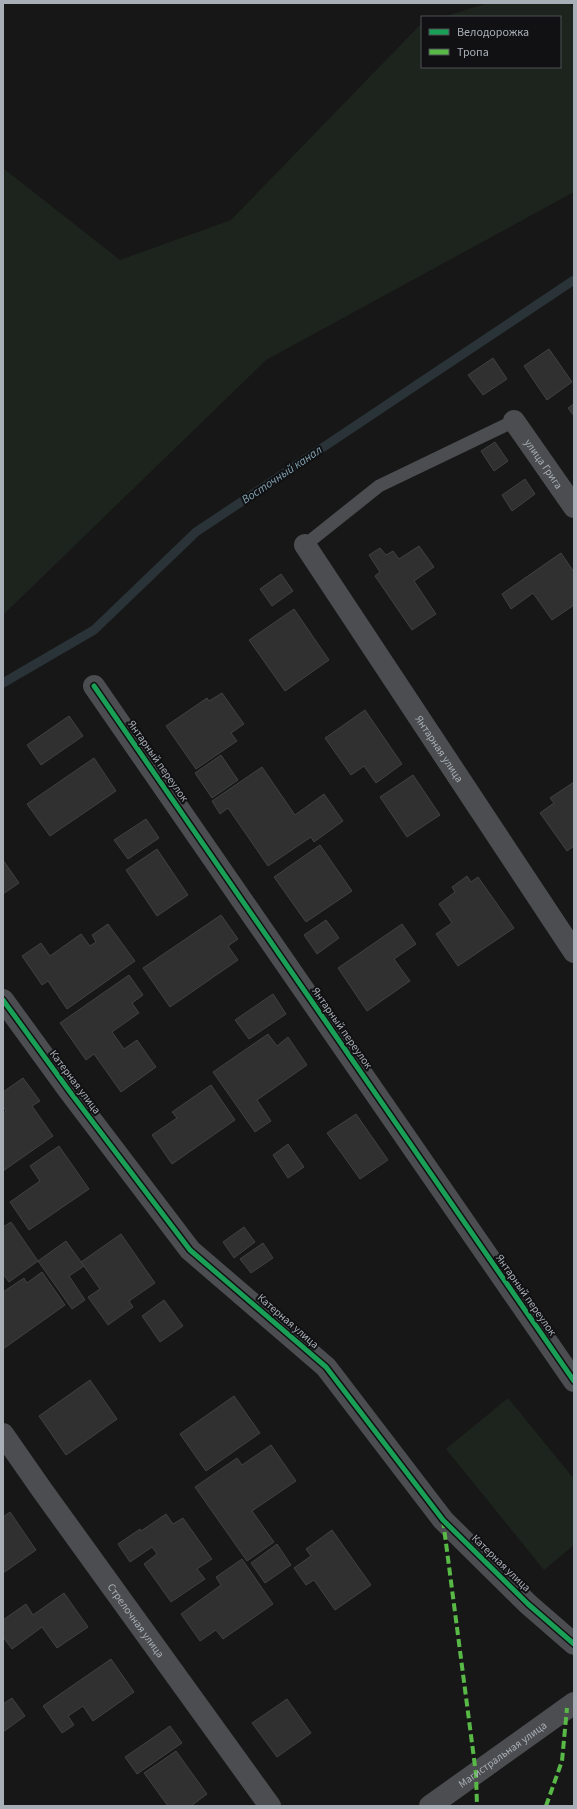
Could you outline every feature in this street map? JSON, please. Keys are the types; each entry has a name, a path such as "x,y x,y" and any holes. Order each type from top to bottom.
{"street":[{"name":"улица Грига","path":"514,421 574,507"},
{"name":"Янтарная улица","path":"305,545 574,952"},
{"name":"Янтарный переулок","path":"94,686 574,1381"},
{"name":"Катерная улица","path":"3,1000 70,1092 190,1250 326,1367 443,1520 528,1604 574,1644"},
{"name":"Стрелочная улица","path":"3,1434 270,1806"},
{"name":"Магистральная улица","path":"430,1806 574,1703"}],"lane":[{"path":"305,545 379,486 514,421"}],"shaded area":[{"path":"488,3 569,3 574,8 574,192 266,360 3,615 3,168 120,260 231,220 421,24 421,68 561,68 561,16 446,16"},
{"path":"508,1398 574,1479 574,1545 544,1570 446,1449"}],"building":[{"path":"549,349 572,382 547,400 524,366"},
{"path":"493,358 507,379 483,395 468,375"},
{"path":"574,404 574,416 568,408"},
{"path":"495,442 508,461 494,471 481,451"},
{"path":"525,479 535,494 512,511 502,495"},
{"path":"419,546 434,567 414,581 436,614 412,630 375,576 380,572 369,555 380,548 386,555 393,551 399,559"},
{"path":"561,553 574,572 574,605 552,620 533,593 511,609 502,594"},
{"path":"281,574 293,591 272,606 260,589"},
{"path":"294,609 329,660 285,691 249,640"},
{"path":"222,693 244,724 231,733 237,741 196,769 166,726 207,698 209,701"},
{"path":"365,710 402,764 376,783 364,766 351,775 325,738"},
{"path":"69,716 83,736 41,765 27,745"},
{"path":"221,755 238,780 212,798 195,773"},
{"path":"94,758 116,791 50,836 27,804"},
{"path":"262,767 295,815 324,794 343,821 314,842 311,837 268,866 228,808 220,814 212,801"},
{"path":"413,775 440,815 407,837 380,797"},
{"path":"574,782 574,846 567,851 540,813 554,803 550,798"},
{"path":"146,819 159,838 128,859 114,840"},
{"path":"320,845 352,891 306,922 274,877"},
{"path":"157,849 188,895 157,916 126,870"},
{"path":"3,860 19,883 3,894"},
{"path":"467,876 471,882 478,877 514,928 458,966 436,934 452,923 439,904 455,892 452,887"},
{"path":"221,915 238,939 228,946 238,960 170,1007 143,968"},
{"path":"326,920 339,938 317,954 304,935"},
{"path":"108,924 135,961 67,1009 48,981 42,985 22,956 41,943 50,956 81,934 90,946 96,942 92,935"},
{"path":"402,924 416,944 394,959 410,981 367,1011 338,968"},
{"path":"129,975 143,995 132,1003 139,1013 112,1032 124,1049 137,1040 156,1067 121,1092 94,1054 86,1060 60,1023"},
{"path":"273,994 286,1014 249,1039 235,1020"},
{"path":"268,1034 277,1046 288,1037 307,1065 257,1100 271,1121 255,1132 213,1072"},
{"path":"23,1078 40,1101 32,1106 53,1136 3,1171 3,1113 6,1111 3,1106 3,1092"},
{"path":"211,1085 235,1120 172,1164 152,1135 177,1118 172,1112"},
{"path":"356,1114 388,1160 360,1179 327,1133"},
{"path":"288,1144 304,1167 288,1178 273,1155"},
{"path":"59,1146 89,1189 29,1230 10,1202 40,1181 30,1166"},
{"path":"11,1222 38,1261 9,1282 3,1274 3,1227"},
{"path":"244,1227 255,1242 234,1258 223,1242"},
{"path":"121,1234 155,1283 129,1301 133,1307 108,1325 88,1297 100,1289 81,1262"},
{"path":"66,1241 84,1266 69,1276 85,1300 72,1309 38,1261"},
{"path":"263,1243 273,1258 251,1273 240,1259"},
{"path":"42,1272 65,1305 3,1349 3,1292 24,1278 27,1283"},
{"path":"164,1300 183,1326 160,1342 142,1316"},
{"path":"90,1380 117,1419 66,1455 39,1416"},
{"path":"234,1396 260,1433 206,1471 180,1434"},
{"path":"271,1445 296,1481 252,1511 274,1542 247,1561 195,1487 237,1458 242,1465"},
{"path":"10,1512 36,1550 3,1573 3,1517"},
{"path":"166,1514 173,1524 183,1518 212,1559 197,1569 205,1579 171,1602 144,1564 157,1554 152,1547 130,1562 118,1544"},
{"path":"332,1530 371,1585 335,1610 314,1580 306,1585 294,1568 311,1556 306,1549"},
{"path":"277,1544 291,1565 265,1583 251,1563"},
{"path":"242,1559 273,1604 223,1639 216,1630 200,1641 181,1614 221,1585 216,1577"},
{"path":"64,1593 88,1627 57,1648 42,1627 12,1649 3,1637 3,1620 26,1604 33,1615"},
{"path":"111,1659 134,1692 93,1721 83,1706 68,1716 74,1725 62,1733 43,1706"},
{"path":"12,1698 25,1716 3,1732 3,1704"},
{"path":"287,1699 311,1733 277,1757 252,1723"},
{"path":"170,1726 182,1743 137,1774 125,1757"},
{"path":"176,1751 207,1794 191,1806 168,1806 144,1773"}],"waterway":[{"name":"Восточный канал","path":"3,683 94,630 196,532 574,280"}],"marked path":[{"path":"443,1520 476,1774 477,1806"},
{"path":"546,1806 562,1761 567,1708"}],"cycle path":[{"path":"94,686 574,1381"},
{"path":"3,1000 70,1092 190,1250 326,1367 443,1520 528,1604 574,1644"}]}
